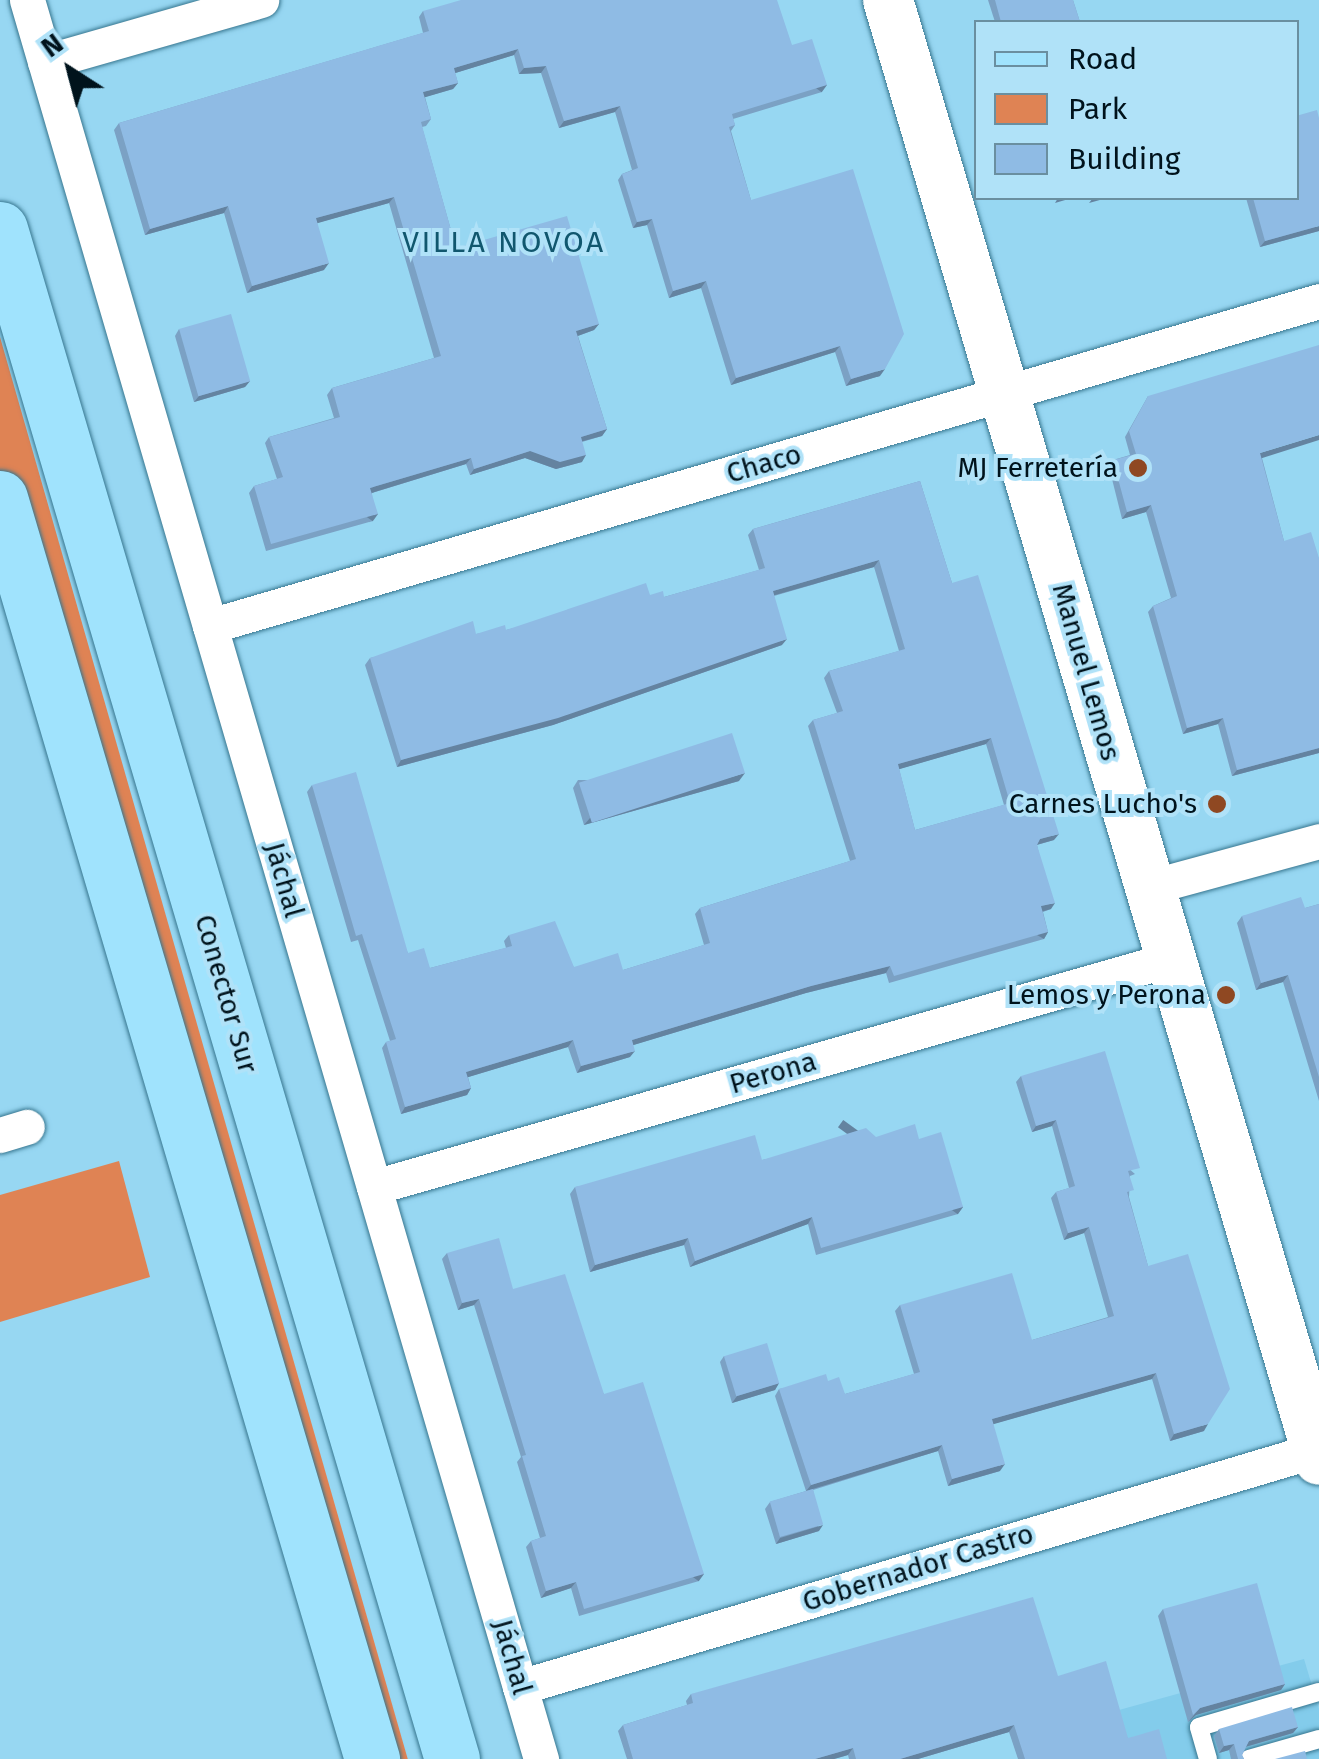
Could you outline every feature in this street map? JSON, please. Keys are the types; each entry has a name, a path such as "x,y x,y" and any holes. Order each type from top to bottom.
{"main road":[{"name":"Conector Sur","path":"0,228 452,1759"},
{"path":"0,498 372,1759"}],"street":[{"name":"Jáchal","path":"27,0 541,1759"},
{"path":"45,62 261,0"},
{"name":"Manuel Lemos","path":"888,0 1318,1455"},
{"name":"Chaco","path":"210,626 1319,302"},
{"path":"1150,887 1319,840"},
{"name":"Perona","path":"374,1187 1171,959"},
{"name":"Gobernador Castro","path":"520,1686 1318,1455"}],"lane":[{"path":"1208,1759 1198,1726 1319,1692"},
{"path":"1249,1759 1319,1739"}],"shaded area":[{"path":"1304,1659 1319,1709 1319,1759 1103,1759 1090,1718"}],"green space":[{"path":"0,337 408,1759 353,1759 0,529"},
{"path":"119,1161 150,1277 0,1322 0,1195"}],"building":[{"path":"461,0 777,0 792,45 812,39 827,85 732,114 735,125 729,127 751,200 853,169 904,334 885,369 851,379 840,346 736,378 706,281 673,291 652,219 637,222 622,174 638,168 620,106 564,121 546,66 524,68 518,49 454,68 458,83 423,92 431,119 421,122 456,248 567,216 599,324 576,331 607,429 581,437 586,455 560,462 530,451 474,469 471,458 370,488 378,514 271,544 254,486 283,477 269,437 340,417 332,388 441,356 394,197 316,218 329,263 252,286 228,206 150,229 119,123 429,31 423,11"},
{"path":"995,0 1073,0 1079,20 1000,20"},
{"path":"1317,110 1319,118 1319,226 1265,241 1254,200 1299,200 1299,115"},
{"path":"231,314 250,381 198,396 179,329"},
{"path":"1319,345 1319,435 1260,453 1284,541 1311,532 1319,558 1319,748 1237,770 1223,718 1187,728 1153,606 1177,596 1151,505 1127,512 1113,460 1136,454 1129,431 1148,396"},
{"path":"920,481 952,583 978,575 1059,834 1040,839 1037,845 1055,903 1041,906 1048,932 894,976 890,966 811,986 632,1040 635,1051 581,1066 573,1040 466,1072 471,1088 405,1107 386,1042 396,1039 362,934 356,936 312,785 356,772 408,953 424,948 430,968 512,946 509,935 555,921 574,967 618,953 623,970 710,943 700,908 856,859 813,720 843,711 829,671 905,649 879,560 773,591 787,639 558,718 401,760 370,658 473,621 476,634 505,625 506,630 646,583 650,595 663,591 664,597 765,568 753,529","holes":["991,738 1010,803 915,830 898,764"]},
{"path":"732,733 745,773 592,823 579,783"},
{"path":"1301,897 1305,908 1319,904 1319,1077 1288,975 1261,983 1242,916"},
{"path":"1105,1051 1140,1168 1128,1171 1134,1190 1127,1192 1148,1266 1188,1254 1230,1389 1208,1424 1174,1434 1156,1373 992,1419 1005,1464 952,1479 942,1445 811,1485 779,1389 826,1374 828,1381 839,1377 845,1394 920,1372 900,1305 1012,1273 1032,1340 1114,1316 1089,1227 1068,1233 1056,1192 1075,1186 1056,1120 1036,1126 1021,1076"},
{"path":"915,1124 919,1139 941,1132 963,1207 821,1248 812,1217 695,1261 688,1238 595,1265 575,1187 755,1135 762,1160 866,1128 876,1137"},
{"path":"499,1238 513,1289 565,1274 604,1394 643,1382 704,1574 584,1609 576,1582 546,1591 531,1541 546,1536 522,1456 526,1455 479,1299 462,1303 447,1253"},
{"path":"767,1343 779,1383 736,1396 724,1356"},
{"path":"813,1489 823,1525 780,1537 770,1501"},
{"path":"1257,1583 1285,1684 1200,1708 1193,1715 1163,1609"},
{"path":"1033,1597 1058,1676 1106,1661 1128,1738 1159,1729 1167,1759 1025,1759 1014,1725 900,1759 856,1759 853,1748 815,1759 633,1759 623,1725 693,1703 691,1694"},
{"path":"1292,1707 1298,1727 1249,1741 1244,1759 1238,1759 1234,1744 1224,1746 1219,1729"},
{"path":"1305,1751 1307,1759 1275,1759"}],"place":[{"name":"MJ Ferretería","path":"1138,468"},
{"name":"Carnes Lucho's","path":"1217,804"},
{"name":"Lemos y Perona","path":"1226,995"}],"district":[{"name":"VILLA NOVOA","path":"504,242"}]}
